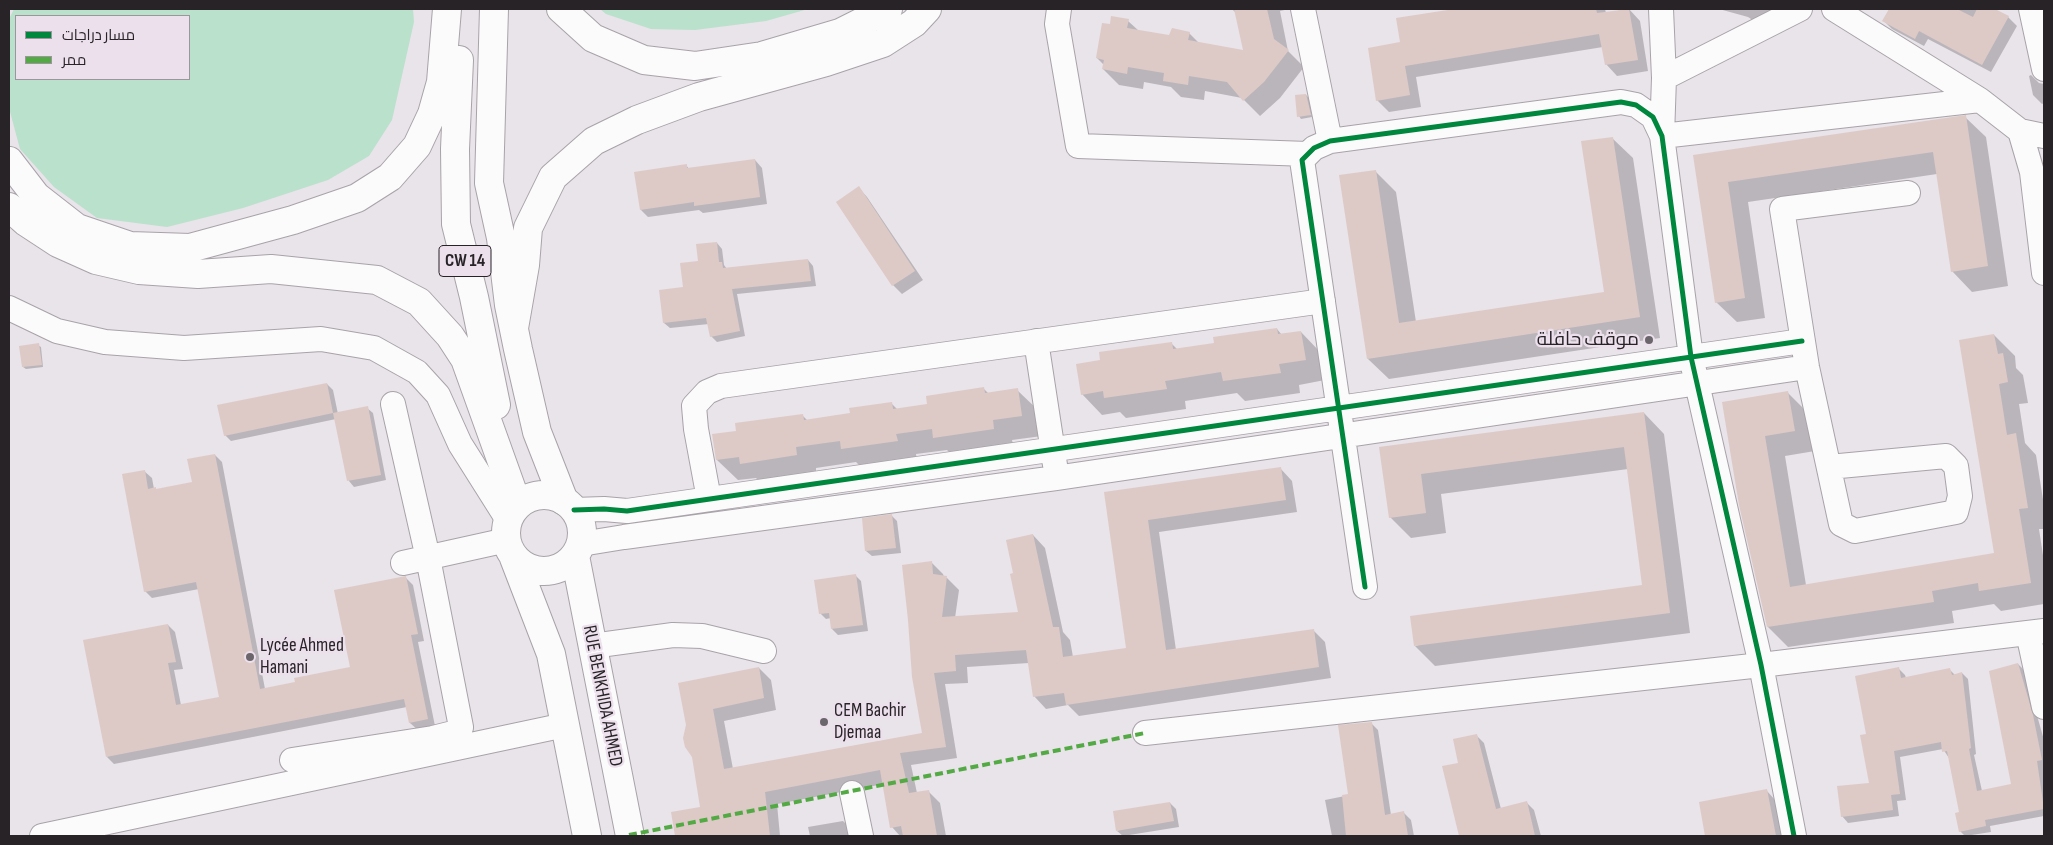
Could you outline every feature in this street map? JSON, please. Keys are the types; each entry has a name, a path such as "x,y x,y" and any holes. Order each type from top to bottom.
{"main road":[{"path":"9,161 36,196 77,228 130,246 190,248 293,220 357,198 390,177 417,146 432,114 441,82 447,9"},
{"name":"CW 14","path":"460,9 455,148 456,224 509,457 511,523 551,654 587,836"},
{"name":"CW 14","path":"494,9 489,183 501,238 514,328 537,432 569,506"},
{"path":"561,9 593,38 644,60 695,66 762,56 840,33 888,9"},
{"path":"514,328 525,265 528,228 553,176 594,141 637,120 699,97 826,62 883,43 914,23 927,9"},
{"path":"9,207 26,222 58,243 96,260 139,270 198,274 271,269 320,273 377,280 419,302 450,336 465,359 511,523 525,567 537,571 551,571 565,566 578,550 582,531 579,518 569,506 552,496 539,495 525,500 511,523"},
{"name":"RUE BENKHIDA AHMED","path":"578,550 592,646 630,836"}],"street":[{"path":"1059,9 1057,24 1078,146 1308,154"},
{"path":"1303,9 1330,141"},
{"path":"1661,9 1664,78 1662,136 1691,358 1761,665 1794,836"},
{"path":"1664,78 1800,9"},
{"path":"1834,9 1980,100 2020,131 2044,136"},
{"path":"2031,9 2044,69"},
{"path":"1662,136 1980,100"},
{"path":"1366,587 1302,160 1314,148 1330,141 1621,102 1636,105 1653,117 1662,136"},
{"path":"2020,131 2032,172 2044,273"},
{"path":"1829,467 1946,456 1956,466 1960,496 1956,512 1855,531 1841,524 1802,341 1782,209 1908,193"},
{"path":"710,499 696,429 694,406 707,392 721,386 1323,301"},
{"path":"9,308 57,331 105,342 184,348 321,339 374,348 417,372 438,395 460,444 511,523 428,558 403,563"},
{"path":"1036,341 1054,450 1056,478"},
{"path":"569,506 628,511 1802,341"},
{"path":"578,550 624,537 1056,478 1807,367"},
{"path":"292,760 432,738 453,733 461,727 428,558 393,404"},
{"path":"1145,734 1761,665 2036,632 2044,707"},
{"path":"592,646 673,635 702,636 764,651"},
{"path":"42,836 566,725"},
{"path":"852,792 860,836"}],"green space":[{"path":"14,9 413,9 414,22 392,120 369,156 328,180 243,208 167,227 97,218 54,187 20,149 9,108 9,19"},
{"path":"600,9 808,9 766,21 695,30 651,29 606,14"}],"building":[{"path":"1234,9 1267,9 1274,39 1289,50 1264,82 1243,101 1227,82 1189,76 1188,85 1163,81 1164,73 1128,67 1127,74 1102,69 1104,60 1096,58 1102,23 1110,24 1111,16 1129,19 1127,28 1169,35 1172,28 1190,32 1188,40 1243,50"},
{"path":"1454,9 1596,9 1597,13 1629,9 1638,60 1605,65 1599,34 1405,66 1410,95 1376,101 1368,48 1400,42 1396,18"},
{"path":"1889,9 1957,9 1973,17 1977,9 1995,9 2009,16 1982,65 1919,31 1915,39 1882,21"},
{"path":"1306,94 1311,115 1297,117 1295,95"},
{"path":"1966,115 1988,266 1951,272 1933,152 1728,182 1745,298 1715,303 1693,155"},
{"path":"1613,137 1640,317 1367,359 1339,175 1376,170 1399,323 1604,292 1581,141"},
{"path":"755,159 760,197 694,206 694,202 640,210 634,172 687,164 687,168"},
{"path":"859,186 915,271 892,286 836,202"},
{"path":"717,242 719,262 722,262 723,268 808,259 811,281 732,289 740,331 710,337 706,318 663,323 659,290 683,287 680,263 698,261 696,244"},
{"path":"1277,328 1278,334 1301,331 1306,360 1279,364 1281,373 1223,381 1221,372 1165,381 1167,389 1104,398 1103,391 1081,395 1076,364 1100,360 1099,352 1172,342 1173,349 1214,343 1213,337"},
{"path":"1994,334 1998,354 2003,353 2008,382 1999,384 2007,435 2016,433 2028,508 2019,509 2031,583 1979,591 1978,583 1932,591 1934,602 1767,627 1739,505 1722,402 1788,391 1795,431 1765,436 1790,587 1994,553 1959,340"},
{"path":"39,343 42,365 22,367 19,346"},
{"path":"327,383 333,413 224,436 217,405"},
{"path":"984,387 985,393 1018,388 1022,416 993,420 994,429 933,438 932,429 896,434 898,441 841,449 840,441 796,447 797,455 740,464 739,457 716,460 712,434 736,431 735,423 803,414 804,420 850,413 849,408 892,402 893,409 927,404 926,396"},
{"path":"368,406 381,475 347,481 333,413"},
{"path":"1644,412 1670,613 1414,646 1410,616 1642,585 1624,447 1421,474 1426,513 1389,518 1379,447"},
{"path":"215,454 260,689 295,682 294,678 350,667 334,590 406,576 418,634 411,635 428,719 409,723 404,699 106,757 83,640 168,624 176,662 168,663 176,705 219,697 196,582 144,592 122,474 145,470 148,489 192,482 187,459"},
{"path":"1281,467 1286,500 1148,520 1166,650 1314,629 1319,667 1066,705 1064,693 1033,697 1026,650 955,655 956,671 934,673 946,747 900,753 909,793 929,790 937,836 903,836 901,826 890,828 880,770 765,792 770,836 675,836 671,812 700,807 692,757 685,747 683,738 686,725 678,683 759,667 764,698 713,709 724,769 922,733 912,677 902,565 932,561 933,574 947,576 942,617 1018,612 1010,574 1013,573 1006,540 1033,534 1053,627 1059,627 1063,657 1126,648 1104,492"},
{"path":"892,514 896,548 865,551 862,518"},
{"path":"856,574 863,625 831,629 829,613 819,614 814,580"},
{"path":"2018,663 2033,715 2042,760 2037,761 2044,809 1985,820 1986,826 1959,832 1955,813 1959,812 1947,751 1942,752 1941,742 1894,751 1900,794 1891,795 1893,810 1841,817 1837,786 1869,783 1860,735 1866,734 1855,676 1899,667 1901,678 1950,668 1952,675 1962,672 1971,748 1969,749 1977,791 2011,784 1989,671"},
{"path":"1372,722 1385,815 1404,811 1408,836 1346,836 1342,795 1348,794 1338,725"},
{"path":"1477,734 1496,809 1527,801 1535,836 1459,836 1442,766 1458,763 1453,739"},
{"path":"1767,789 1776,836 1705,836 1699,802"},
{"path":"1170,802 1174,821 1116,831 1113,811"}],"marked path":[{"path":"629,835 1145,733"}],"cycle path":[{"path":"1365,587 1302,160 1314,148 1330,141 1621,102 1636,105 1653,117 1662,136 1691,357 1761,665 1794,836"},
{"path":"574,510 604,509 627,511 1802,341"}],"place":[{"name":"موقف حافلة","path":"1649,340"},
{"name":"Lycée Ahmed Hamani","path":"250,657"},
{"name":"CEM Bachir Djemaa","path":"824,722"}]}
